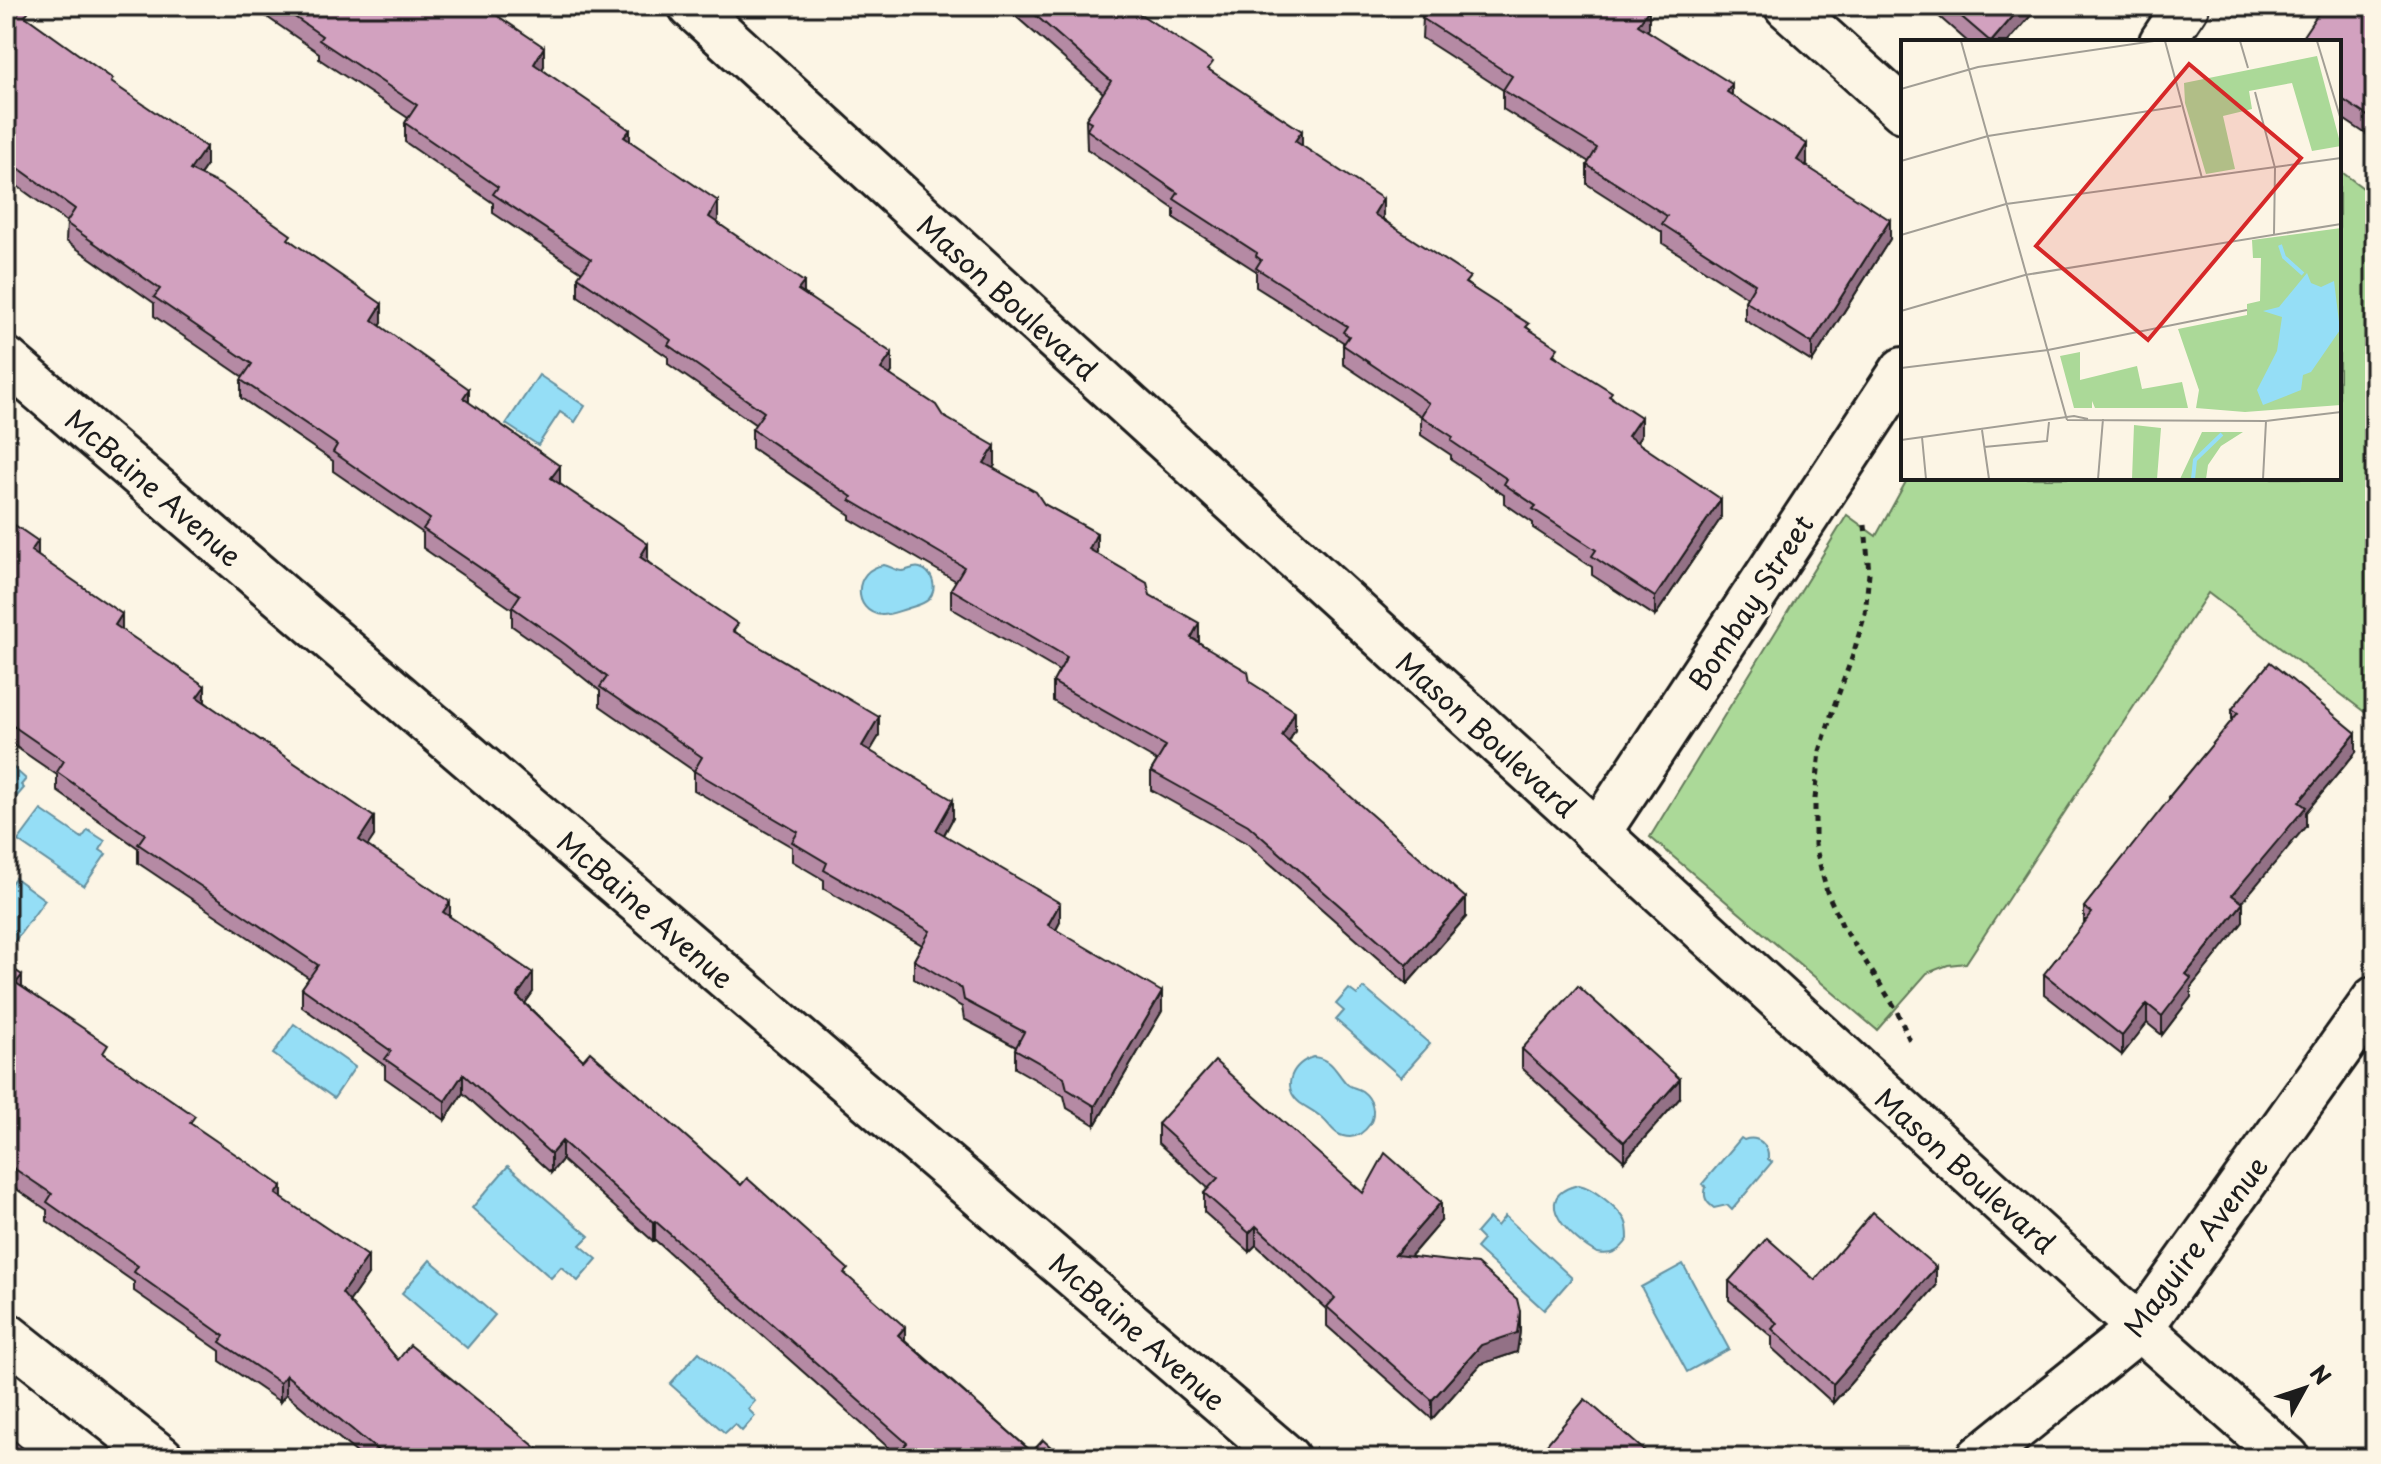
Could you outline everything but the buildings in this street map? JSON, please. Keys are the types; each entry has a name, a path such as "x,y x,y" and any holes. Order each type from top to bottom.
{"street":[{"name":"Mason Boulevard","path":"691,6 1597,834 2287,1458"},
{"path":"1787,6 1901,108"},
{"path":"2163,40 2186,6"},
{"name":"McBaine Avenue","path":"6,360 1287,1458"},
{"name":"Bombay Street","path":"1597,834 1901,373"},
{"name":"Maguire Avenue","path":"1979,1458 2140,1328 2375,999"},
{"path":"6,1335 161,1458"}],"path":[{"path":"1845,458 1862,493 1869,573 1861,629 1820,751 1815,799 1815,845 1827,892 1842,925 1896,1009 1915,1053"}],"green space":[{"path":"2341,172 2375,197 2375,720 2208,593 1966,963 1948,965 1927,973 1877,1030 1650,837 1847,515 1876,536 1907,480 2341,480"}],"water":[{"path":"539,375 585,406 575,422 560,412 538,445 506,424"},
{"path":"884,565 900,571 924,570 934,585 932,595 921,604 891,614 872,612 861,599 861,582 873,568"},
{"path":"7,762 26,779 21,785 24,788 6,809"},
{"path":"41,810 82,838 88,830 105,841 100,850 106,854 84,886 18,841"},
{"path":"15,878 45,900 6,953 6,890"},
{"path":"1364,988 1430,1044 1401,1077 1336,1020 1344,1011 1336,1004 1349,989 1357,995"},
{"path":"294,1024 355,1067 334,1098 273,1054"},
{"path":"1314,1057 1330,1063 1348,1085 1369,1098 1372,1120 1359,1135 1340,1135 1294,1097 1290,1083 1295,1070"},
{"path":"1741,1138 1762,1142 1772,1162 1732,1210 1727,1205 1714,1208 1706,1199 1706,1187 1702,1184"},
{"path":"508,1166 589,1236 580,1245 597,1259 578,1281 561,1267 551,1278 472,1208"},
{"path":"1579,1185 1604,1199 1625,1220 1628,1239 1615,1252 1597,1253 1577,1239 1559,1219 1556,1199 1564,1191"},
{"path":"1505,1216 1572,1278 1544,1310 1476,1248 1483,1240 1476,1233 1489,1218 1497,1226"},
{"path":"430,1260 495,1315 467,1348 402,1293"},
{"path":"1683,1264 1729,1349 1687,1372 1641,1287"},
{"path":"699,1352 755,1401 748,1409 755,1416 742,1431 735,1424 725,1433 670,1384"}]}
